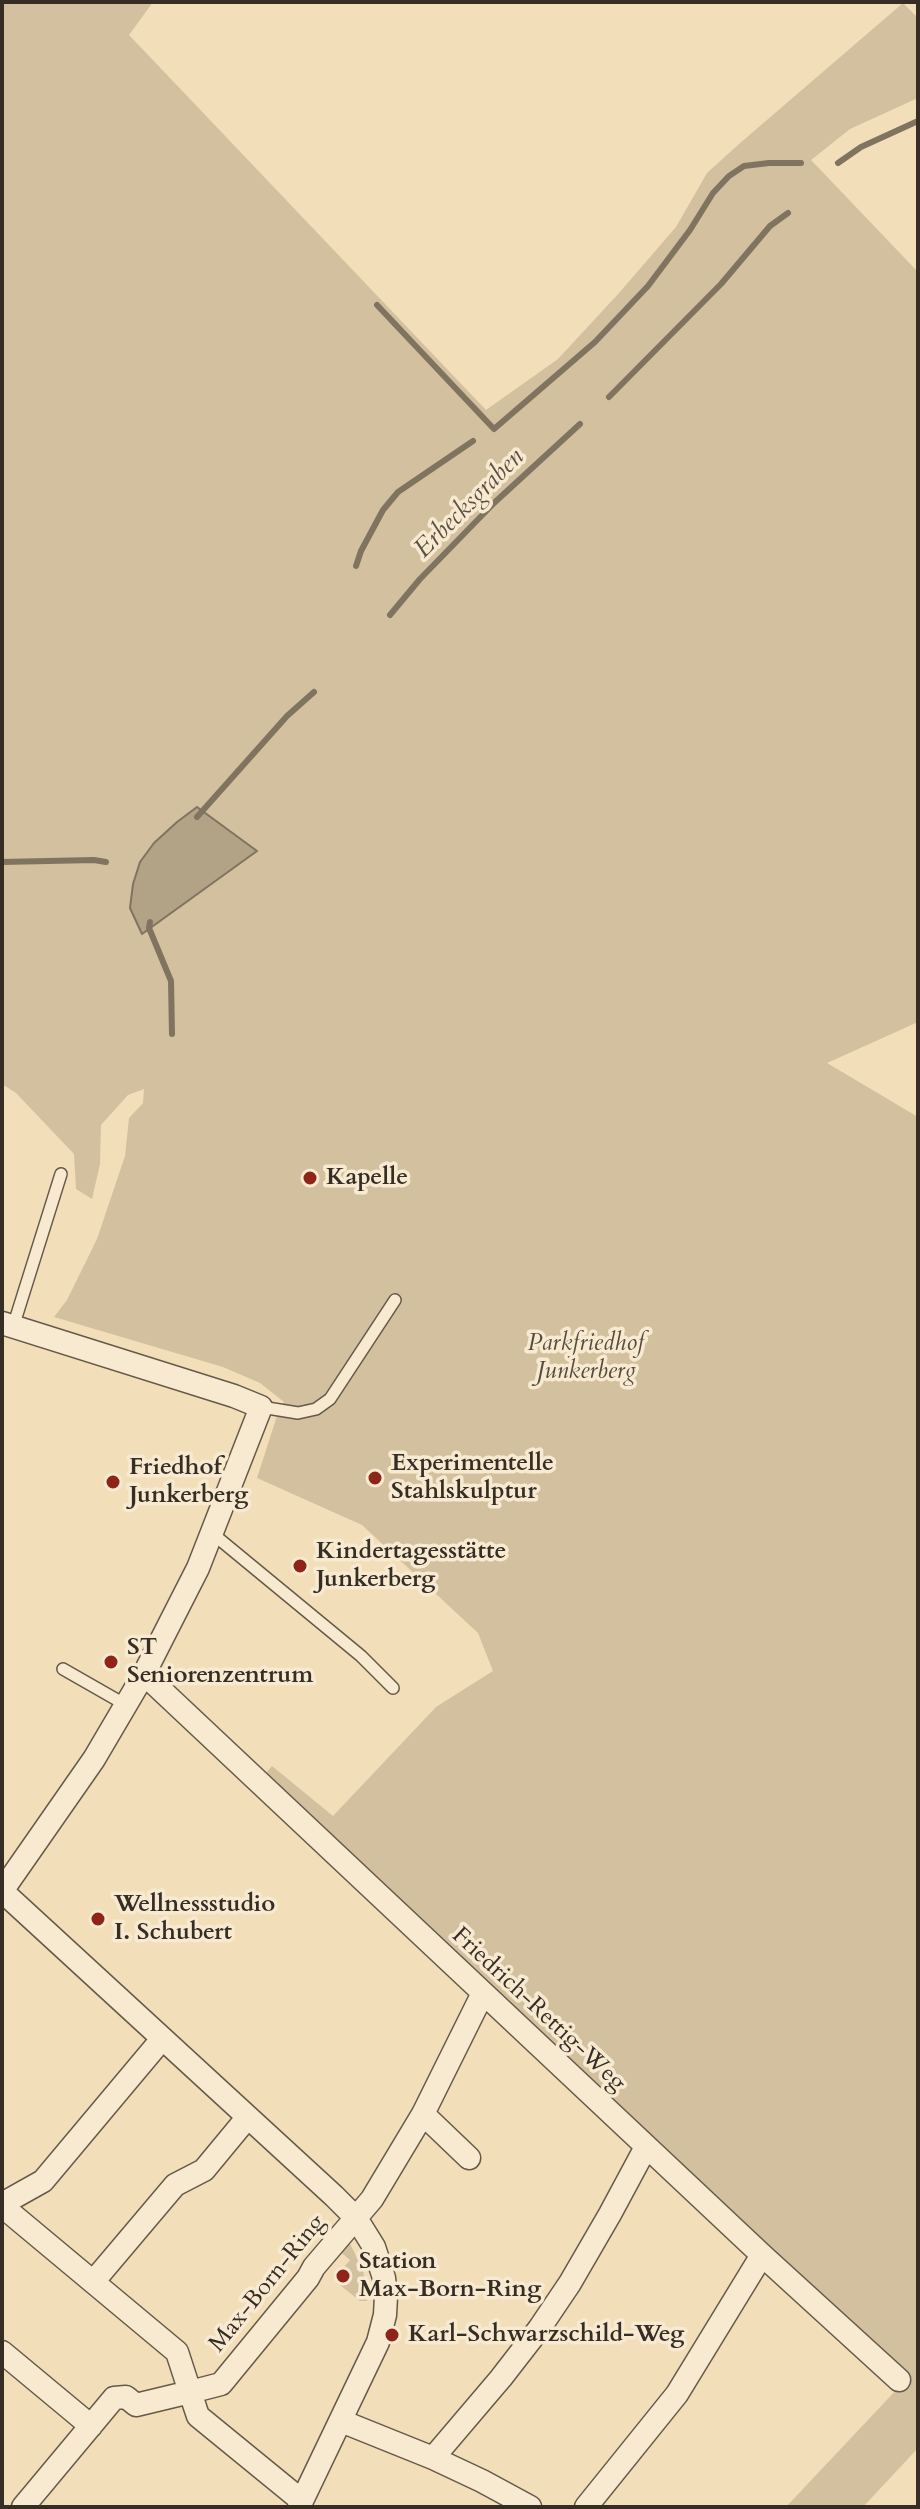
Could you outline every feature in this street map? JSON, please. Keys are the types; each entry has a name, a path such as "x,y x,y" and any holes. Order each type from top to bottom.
{"street":[{"path":"2,1891 94,1759 144,1674 213,1534 261,1407 8,1325"},
{"name":"Friedrich-Rettig-Weg","path":"144,1674 646,2147 899,2380"},
{"name":"Max-Born-Ring","path":"2,1891 356,2218 366,2231 381,2262 385,2315 378,2342 301,2504 198,2416 190,2392 221,2384 356,2218"},
{"path":"356,2218 372,2199 423,2114 483,1993"},
{"path":"23,2507 114,2398 126,2397 136,2405 190,2392 177,2352 2,2205 43,2181 154,2032"},
{"path":"423,2114 469,2158"},
{"path":"93,2282 175,2185 204,2170 247,2118"},
{"path":"433,2458 539,2329 602,2228 646,2147"},
{"path":"586,2507 677,2394 762,2255"},
{"path":"2,2352 91,2426"},
{"path":"341,2421 433,2458 530,2507"}],"lane":[{"path":"8,1325 61,1174"},
{"path":"261,1407 298,1413 316,1409 330,1399 395,1300"},
{"path":"213,1534 361,1656 393,1688"},
{"path":"63,1669 126,1705"}],"green space":[{"name":"Parkfriedhof Junkerberg","path":"2,2 153,2 129,35 486,410 558,359 676,227 707,173 903,3 918,18 918,98 850,129 811,160 918,272 918,1022 827,1063 918,1117 918,2448 863,2507 786,2507 899,2387 264,1775 272,1766 333,1816 436,1707 493,1671 478,1633 362,1525 257,1478 284,1402 260,1383 223,1367 54,1317 67,1300 97,1239 125,1156 129,1118 143,1103 144,1089 128,1095 101,1125 100,1164 92,1199 76,1189 74,1154 16,1093 2,1084"},
{"path":"349,2242 363,2269 367,2301 360,2301 340,2285 351,2272 345,2266 350,2260 338,2250"}],"shaded area":[{"path":"197,807 257,851 142,934 130,908 140,862 154,843"}],"waterway":[{"name":"Erbecksgraben","path":"838,163 861,147 918,121"},
{"path":"377,305 494,429 595,342 648,286 713,193 729,176 744,166 801,163"},
{"name":"Erbecksgraben","path":"609,397 721,284 770,226 788,213"},
{"name":"Erbecksgraben","path":"390,615 420,579 494,503 580,424"},
{"path":"356,566 383,510 398,492 473,441"},
{"name":"Erbecksgraben","path":"197,817 287,716 314,692"},
{"path":"2,862 106,862"},
{"path":"150,922 149,928 171,981 172,1034"}],"place":[{"name":"Kapelle","path":"310,1178"},
{"name":"Experimentelle Stahlskulptur","path":"375,1478"},
{"name":"Friedhof Junkerberg","path":"113,1482"},
{"name":"Kindertagesstätte Junkerberg","path":"300,1566"},
{"name":"ST Seniorenzentrum","path":"111,1662"},
{"name":"Wellnessstudio I. Schubert","path":"98,1919"},
{"name":"Station Max-Born-Ring","path":"343,2276"},
{"name":"Karl-Schwarzschild-Weg","path":"392,2335"}]}
